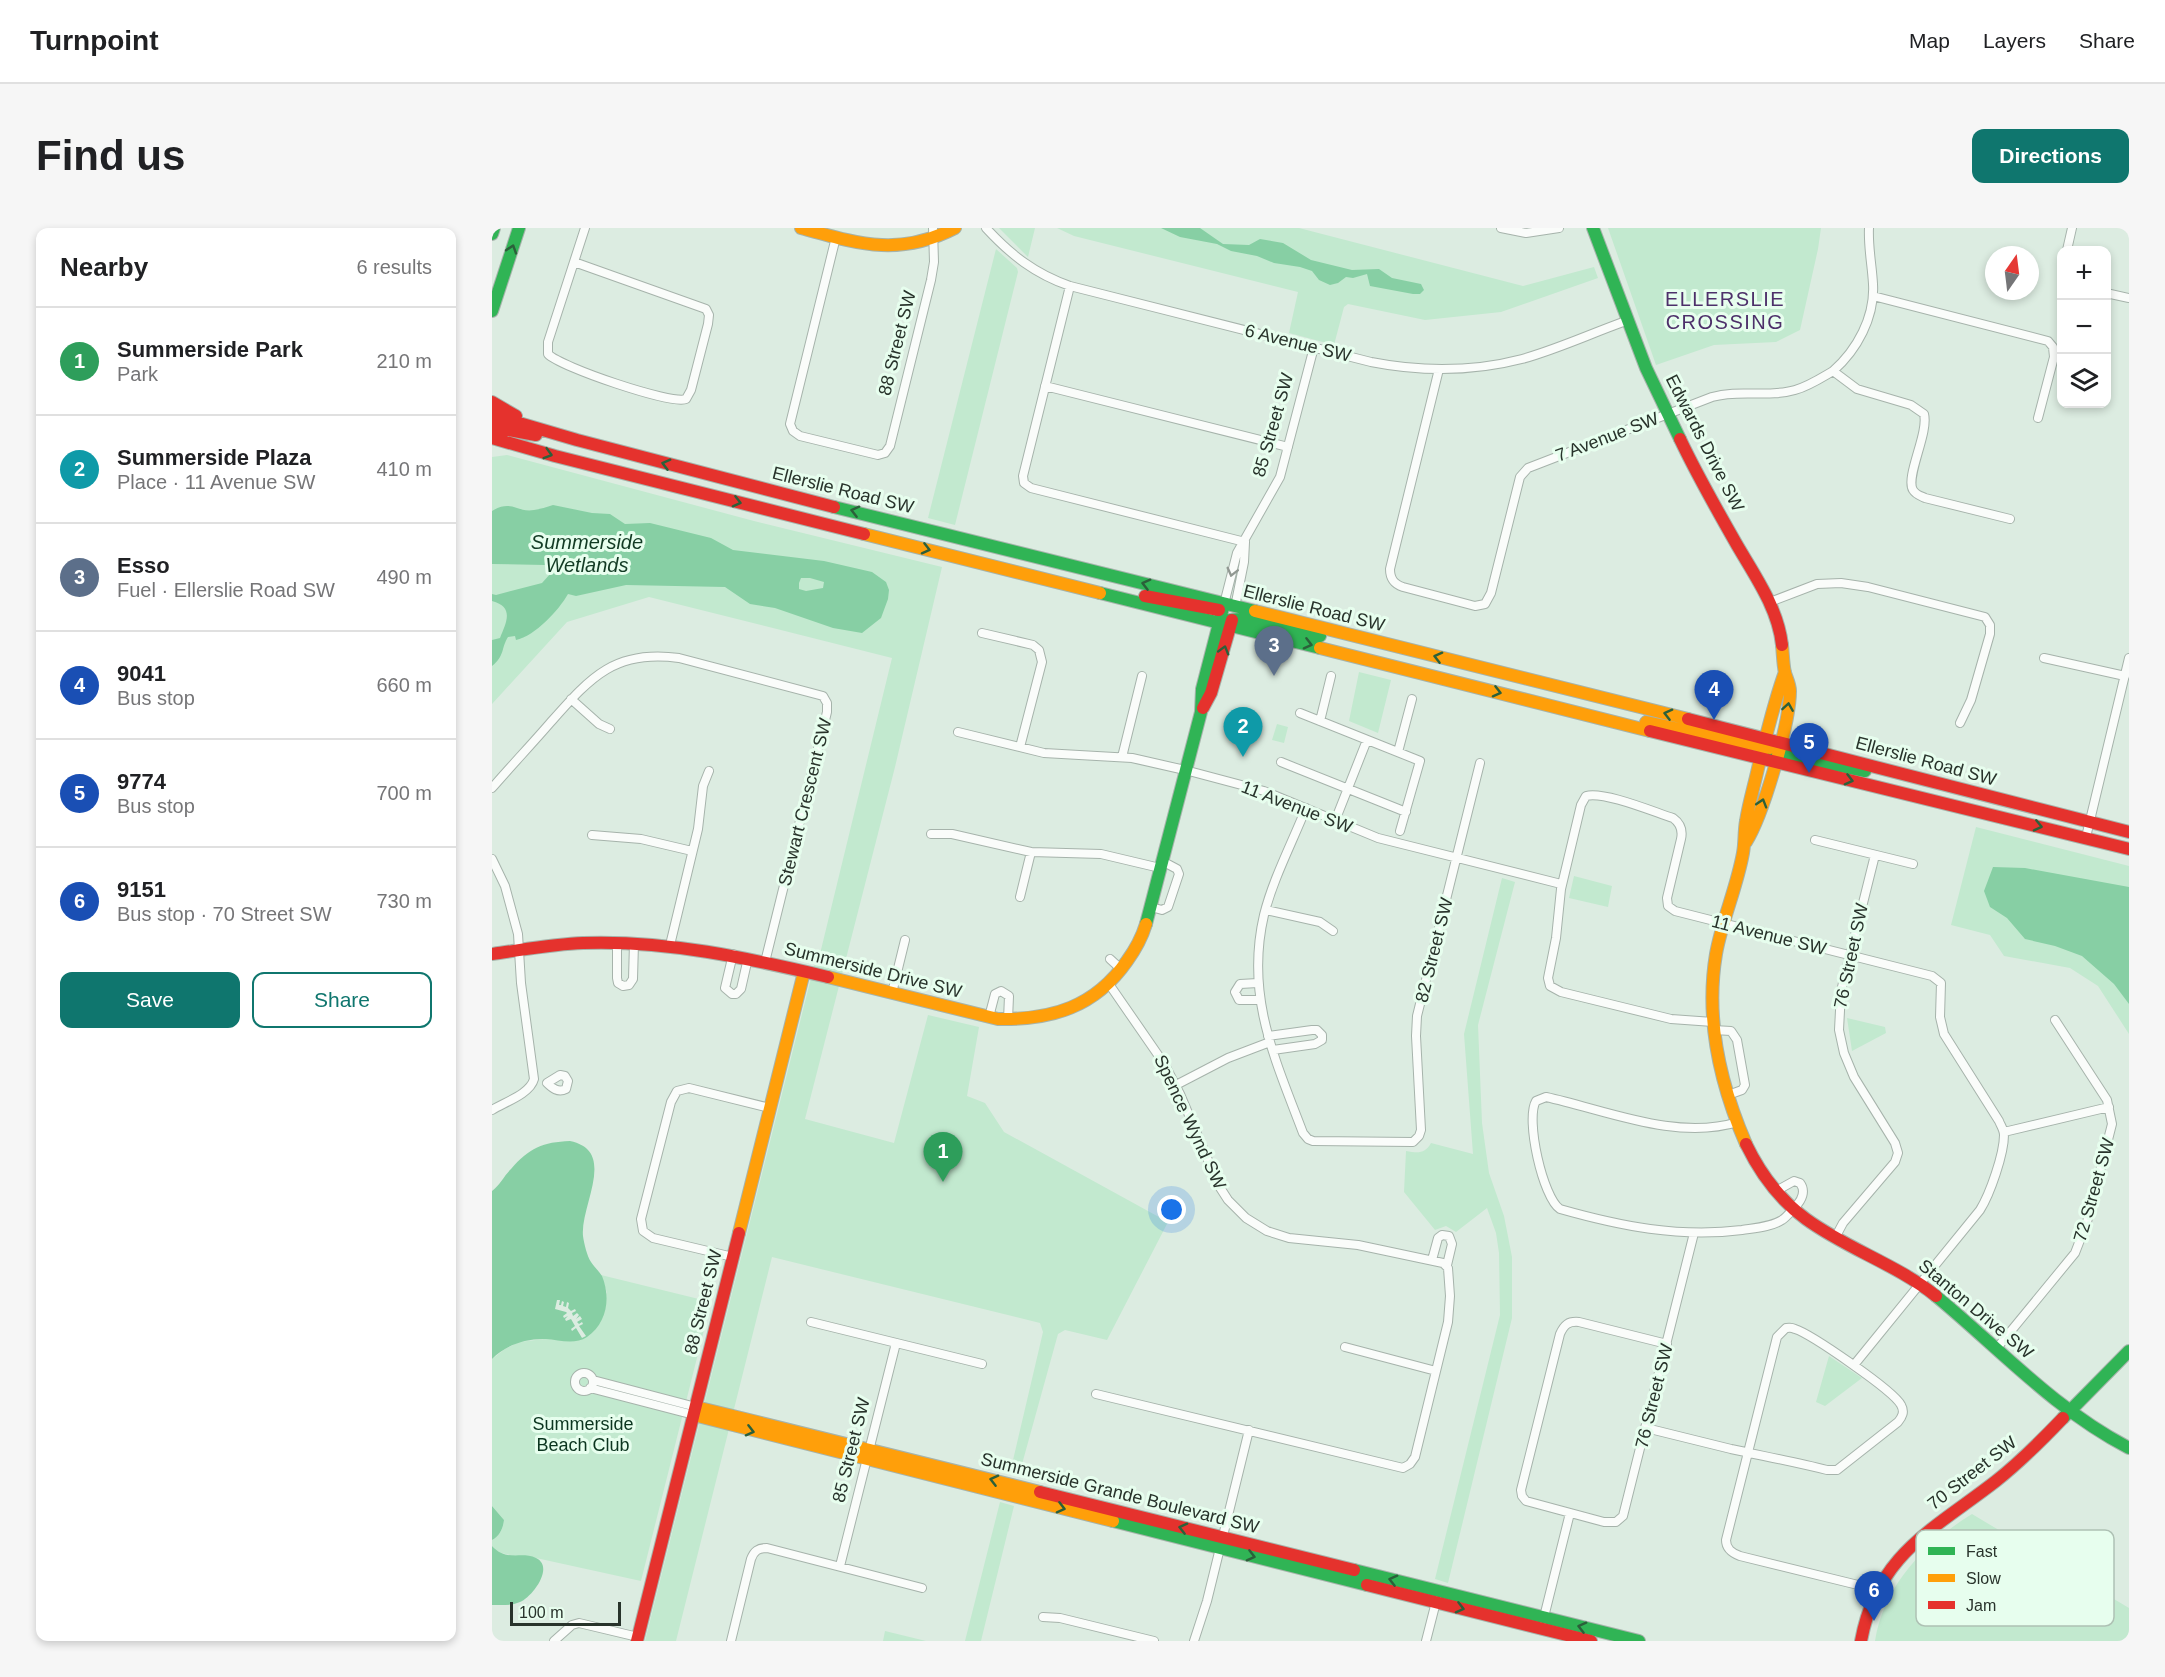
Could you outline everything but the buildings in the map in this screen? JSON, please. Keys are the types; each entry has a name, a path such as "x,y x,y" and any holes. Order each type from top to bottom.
{"street":[{"path":"492,234 494,228"},
{"path":"492,311 519,228"},
{"path":"574,262 699,305 708,311 708,324 692,390 686,399 676,400 627,387 560,363 548,354 548,342 585,228"},
{"path":"801,228 884,247 911,245 932,234 956,228"},
{"name":"6 Avenue SW","path":"986,228 1025,265 1046,277 1070,286 1385,364 1439,369 1478,367 1522,358 1626,321"},
{"path":"1501,228 1526,233 1559,228"},
{"name":"Edwards Drive SW","path":"1593,228 1626,321 1667,414 1697,474 1770,602 1781,633 1790,697 1778,752"},
{"path":"1869,228 1873,296 1868,317 1856,345 1833,371 1857,389 1911,405 1924,414 1925,426 1912,478 1913,490 1925,498 2010,519"},
{"path":"2068,246 2072,228"},
{"name":"88 Street SW","path":"836,237 790,420 792,429 800,436 873,455 885,453 890,446 931,280 934,262 932,234"},
{"path":"1070,286 1023,476 1024,483 1031,488 1245,542"},
{"path":"2111,294 2129,298"},
{"path":"1873,296 2043,339 2054,346 2054,357 2038,418"},
{"path":"1857,314 1868,317"},
{"name":"85 Street SW","path":"1227,615 1234,562 1280,477 1314,347"},
{"name":"7 Avenue SW","path":"1439,369 1390,569 1390,578 1403,587 1475,606 1485,604 1490,597 1520,477 1524,470 1719,395 1741,392 1778,393 1795,390 1833,371"},
{"path":"1045,386 1288,447"},
{"path":"492,402 510,414 645,458"},
{"name":"Ellerslie Road SW","path":"492,415 1609,721 1763,748 1877,774 1922,779 2129,832"},
{"path":"492,427 645,458"},
{"name":"Ellerslie Road SW","path":"492,438 555,456 1078,586 1324,636 1374,640 2129,849"},
{"path":"492,443 508,442"},
{"path":"1770,602 1817,584 1848,583 1979,615 1988,621 1990,631 1971,700 1960,723"},
{"name":"Summerside Drive SW","path":"492,954 569,944 670,945 733,954 1008,1020 1029,1020 1054,1015 1075,1007 1109,984 1122,970 1140,940 1201,712 1202,689 1227,615"},
{"path":"982,633 1029,644 1039,650 1042,662 1020,747"},
{"name":"Stewart Crescent SW","path":"492,789 587,682 610,667 641,657 679,658 814,693 825,699 827,712 765,962"},
{"path":"2044,658 2125,676"},
{"path":"2086,837 2129,658"},
{"name":"Edwards Drive SW","path":"1763,748 1777,691 1785,672"},
{"path":"1122,757 1142,676"},
{"path":"1320,721 1331,676"},
{"path":"571,699 599,724 610,729"},
{"path":"1398,752 1412,699"},
{"path":"1300,713 1420,761 1400,831"},
{"name":"11 Avenue SW","path":"958,732 1052,754 1122,757 1185,770 1264,791 1378,838 1562,884 1581,805 1586,796 1594,795 1620,801 1673,819 1681,826 1682,838 1667,898 1668,906 1675,911 1932,976 1940,981 1942,987 1940,1017 1944,1034 2004,1132"},
{"path":"1335,820 1366,740"},
{"name":"Stanton Drive SW","path":"1763,748 1746,822 1745,843 1715,962 1713,1026 1719,1065 1752,1156 1776,1191 1812,1224 1835,1238 1894,1266 1921,1284 2069,1412 2108,1438 2129,1448"},
{"name":"Stanton Drive SW","path":"1745,843 1755,828 1778,752"},
{"path":"1281,762 1406,812"},
{"name":"82 Street SW","path":"1270,1043 1303,1133 1308,1139 1405,1143 1417,1139 1420,1130 1417,1016 1480,763"},
{"path":"670,945 699,821 702,790 709,771"},
{"path":"1270,1043 1259,1000 1258,956 1266,910 1306,808"},
{"path":"931,834 952,834 1031,852 1101,854 1177,869 1179,874 1168,908 1162,910 1150,907"},
{"path":"592,835 641,838 692,851"},
{"path":"1815,840 1912,864"},
{"path":"1020,897 1031,852"},
{"name":"76 Street SW","path":"1835,1238 1844,1223 1895,1162 1898,1152 1895,1143 1854,1077 1840,1040 1838,1021 1840,997 1875,855"},
{"path":"492,860 509,899 518,934 520,983 534,1082"},
{"path":"1562,884 1558,927 1548,978 1550,986 1561,992 1731,1031 1737,1040 1745,1085 1742,1089 1728,1095"},
{"path":"1266,910 1320,922 1333,930"},
{"path":"892,993 905,940"},
{"path":"617,943 617,978 618,983 623,986 629,985 632,981 634,943"},
{"path":"733,954 725,988 732,994 736,994 741,989 748,958"},
{"path":"1110,959 1122,970"},
{"name":"88 Street SW","path":"638,1639 804,972"},
{"path":"1258,983 1240,984 1234,992 1239,1000 1259,1000"},
{"name":"Spence Wynd SW","path":"1109,984 1154,1047 1176,1085 1222,1192 1238,1210 1257,1225 1289,1238 1358,1245 1447,1265"},
{"path":"989,1017 995,994 1001,991 1009,996 1008,1020"},
{"path":"1854,1365 1967,1228 1986,1201 1993,1182 2004,1132 2109,1107 2055,1020"},
{"path":"1176,1085 1228,1058 1270,1043 1312,1030 1317,1030 1322,1035 1322,1040 1315,1044 1270,1043"},
{"path":"492,1110 526,1090 534,1082 547,1083"},
{"path":"733,1257 653,1238 643,1231 641,1219 671,1102 677,1091 689,1088 770,1108"},
{"path":"1738,1122 1719,1126 1676,1127 1546,1097 1536,1101 1532,1111 1535,1149 1555,1206 1564,1210 1630,1226 1672,1232 1735,1231 1782,1220 1802,1199 1803,1189 1800,1183 1791,1181 1776,1191"},
{"name":"72 Street SW","path":"1997,1348 2068,1264 2080,1244 2112,1124 2109,1107"},
{"name":"76 Street SW","path":"1570,1514 1604,1522 1616,1522 1625,1513 1694,1233"},
{"path":"1096,1394 1403,1468 1415,1457 1449,1312 1447,1265 1452,1244 1449,1236 1442,1235 1438,1238 1432,1260"},
{"path":"811,1322 982,1364"},
{"path":"1543,1623 1570,1514 1533,1504 1523,1498 1521,1490 1560,1334 1567,1323 1579,1322 1667,1344"},
{"path":"1646,1428 1748,1452 1827,1470 1837,1470 1898,1422 1903,1413 1902,1406 1895,1397 1854,1365 1793,1328 1786,1328 1777,1337 1748,1452 1726,1540 1729,1550 1740,1556 1858,1585 1877,1592"},
{"name":"85 Street SW","path":"840,1566 896,1343"},
{"path":"1345,1347 1436,1371"},
{"name":"70 Street SW","path":"1929,1530 2000,1479 2129,1351"},
{"name":"Summerside Grande Boulevard SW","path":"592,1384 1543,1623 1639,1641"},
{"path":"1194,1641 1202,1619 1249,1430"},
{"name":"70 Street SW","path":"1861,1641 1877,1592 1898,1561 1916,1541"},
{"path":"731,1641 751,1559 757,1550 767,1548 922,1588"},
{"path":"1426,1641 1438,1597"},
{"path":"1043,1617 1060,1617 1154,1641"},
{"path":"554,1641 572,1625 579,1623 638,1639"},
{"name":"Summerside Grande Boulevard SW","path":"1543,1623 1591,1641"}],"green space":[{"path":"999,228 1035,228 1028,257"},
{"path":"1057,228 1299,228 1523,286 1594,267 1598,278 1501,312 1425,320 1348,304 1344,307 1334,345 1289,333 1298,292 1074,236"},
{"path":"1608,228 1821,228 1800,330 1776,342 1714,345 1656,365"},
{"path":"996,249 1017,268 1018,272 955,525 928,518"},
{"path":"507,455 754,521 942,567 895,767 805,1119 894,1143 928,1015 979,1027 967,1096 985,1103 1004,1132 1168,1222 1107,1340 1065,1330 1058,1334 1019,1475 1010,1473 1043,1332 1040,1323 772,1257 676,1641 645,1641 809,986 816,959 817,961 819,958 892,658 649,597 567,622 492,704 492,457"},
{"path":"1359,672 1391,680 1378,733 1349,721"},
{"path":"1277,724 1288,727 1284,743 1272,740"},
{"path":"1976,827 2129,866 2129,1034 2098,986 2070,968 2004,956 1990,935 1951,925"},
{"path":"1574,876 1612,886 1608,907 1569,898"},
{"path":"1502,878 1515,882 1478,1025 1482,1123 1489,1173 1504,1216 1512,1257 1512,1318 1448,1583 1435,1579 1500,1315 1499,1253 1496,1233 1487,1208 1456,1232 1446,1226 1435,1230 1404,1192 1406,1151 1421,1152 1431,1143 1473,1154 1464,1034"},
{"path":"1847,1018 1885,1027 1886,1033 1852,1051"},
{"name":"Summerside Beach Club","path":"601,1275 711,1302 641,1581 536,1558 518,1557 497,1552 492,1546 492,1540 501,1531 504,1520 492,1506 492,1359 519,1342 544,1339 607,1293"},
{"path":"1829,1356 1862,1378 1825,1406 1816,1402"},
{"path":"1000,1502 1014,1506 981,1641 965,1641"},
{"path":"1972,1514 1999,1530 1948,1530"},
{"path":"1916,1560 1916,1626 2114,1626 2114,1599 2129,1608 2129,1641 1875,1641 1887,1602"},
{"path":"885,1631 926,1641 883,1641"}],"water":[{"path":"1161,228 1200,228 1223,244 1249,245 1260,239 1283,243 1311,260 1352,270 1379,269 1392,278 1421,284 1424,290 1420,294 1413,294 1370,286 1367,274 1353,278 1346,277 1330,285 1319,280 1312,271 1231,251 1217,244 1180,237"},
{"name":"Summerside Wetlands","path":"553,505 592,513 610,514 625,524 650,523 711,538 733,550 824,561 872,572 886,582 889,590 888,599 881,618 862,633 833,628 775,608 750,604 725,587 626,585 576,596 568,594 553,615 538,628 523,638 516,640 515,636 508,637 501,655 492,666 492,640 500,638 507,616 504,607 492,601 492,594 496,595 542,583 551,573 545,565 492,564 492,511 505,506 536,510","holes":["801,578 824,582 823,588 806,591 799,589"]},
{"path":"1993,867 2025,868 2129,887 2129,1004 2114,984 2082,956 2055,946 2025,939 2007,918 1990,907 1984,891"},
{"path":"570,1141 584,1147 592,1156 593,1181 583,1236 592,1264 602,1276 605,1284 606,1301 603,1317 594,1331 577,1341 539,1339 524,1341 510,1346 492,1359 492,1191 530,1151 552,1143"},
{"path":"492,1506 504,1520 501,1532 492,1540"},
{"path":"492,1546 503,1554 531,1556 541,1562 543,1568 540,1582 520,1602 510,1605 492,1605"}],"pier":[{"path":"557,1300 560,1300 559,1305 562,1301 564,1302 563,1306 566,1307 567,1302 569,1303 568,1308 571,1311 575,1309 573,1316 577,1313 579,1315 576,1319 580,1316 582,1319 577,1322 579,1324 582,1322 583,1324 579,1326 586,1336 582,1338 576,1328 572,1331 571,1329 575,1326 571,1319 566,1321 568,1316 564,1318 563,1316 567,1313 555,1309"}],"traffic: fast":[{"path":"492,234 494,228"},
{"path":"492,311 519,228"},
{"path":"1593,228 1646,368 1680,439"},
{"path":"834,507 1255,611"},
{"path":"1100,593 1320,648"},
{"path":"1146,924 1201,712 1202,689 1224,604"},
{"path":"1222,621 1240,619 1320,636"},
{"path":"1770,754 1778,753 1865,771"},
{"path":"1936,1296 2052,1397 2129,1448"},
{"path":"2063,1418 2129,1351"},
{"path":"1113,1521 1367,1585"},
{"path":"1354,1570 1639,1641"}],"traffic: slow":[{"path":"801,228 860,243 879,245 915,242 935,237 955,228"},
{"path":"864,534 1100,593"},
{"path":"1255,611 1688,719"},
{"path":"1746,842 1760,812 1786,724 1790,691 1784,670 1782,645"},
{"path":"1320,648 1650,731"},
{"path":"1746,1144 1729,1098 1717,1051 1712,1003 1713,978 1719,941 1744,849 1745,825 1750,800 1785,672"},
{"path":"1646,722 1770,748"},
{"path":"828,977 998,1019 1036,1017 1071,1008 1101,990 1130,957 1146,924"},
{"path":"739,1233 804,972"},
{"path":"696,1407 1040,1492"},
{"path":"694,1415 1113,1521"}],"traffic: jam":[{"path":"492,402 516,416"},
{"path":"492,415 577,440 834,507"},
{"path":"492,427 536,435"},
{"path":"492,438 864,534"},
{"path":"1680,439 1707,492 1771,605 1782,645"},
{"path":"1145,596 1219,610"},
{"path":"1203,708 1211,693 1232,620"},
{"path":"1688,719 2129,832"},
{"path":"1650,731 2129,849"},
{"path":"492,954 572,944 645,944 737,957 828,977"},
{"path":"1746,1144 1772,1185 1797,1212 1822,1230 1905,1275 1936,1296"},
{"path":"637,1641 739,1233"},
{"path":"1930,1530 2014,1466 2063,1418"},
{"path":"1040,1492 1354,1570"},
{"path":"1861,1641 1869,1611 1880,1586 1894,1565 1916,1543"},
{"path":"1367,1585 1591,1641"}],"place":[{"name":"Esso","path":"1274,676"},
{"name":"9041","path":"1714,720"},
{"name":"Summerside Plaza","path":"1243,757"},
{"name":"9774","path":"1809,773"},
{"name":"Summerside Park","path":"943,1182"},
{"name":"9151","path":"1874,1621"}],"district":[{"name":"ELLERSLIE CROSSING","path":"1725,310"}]}
